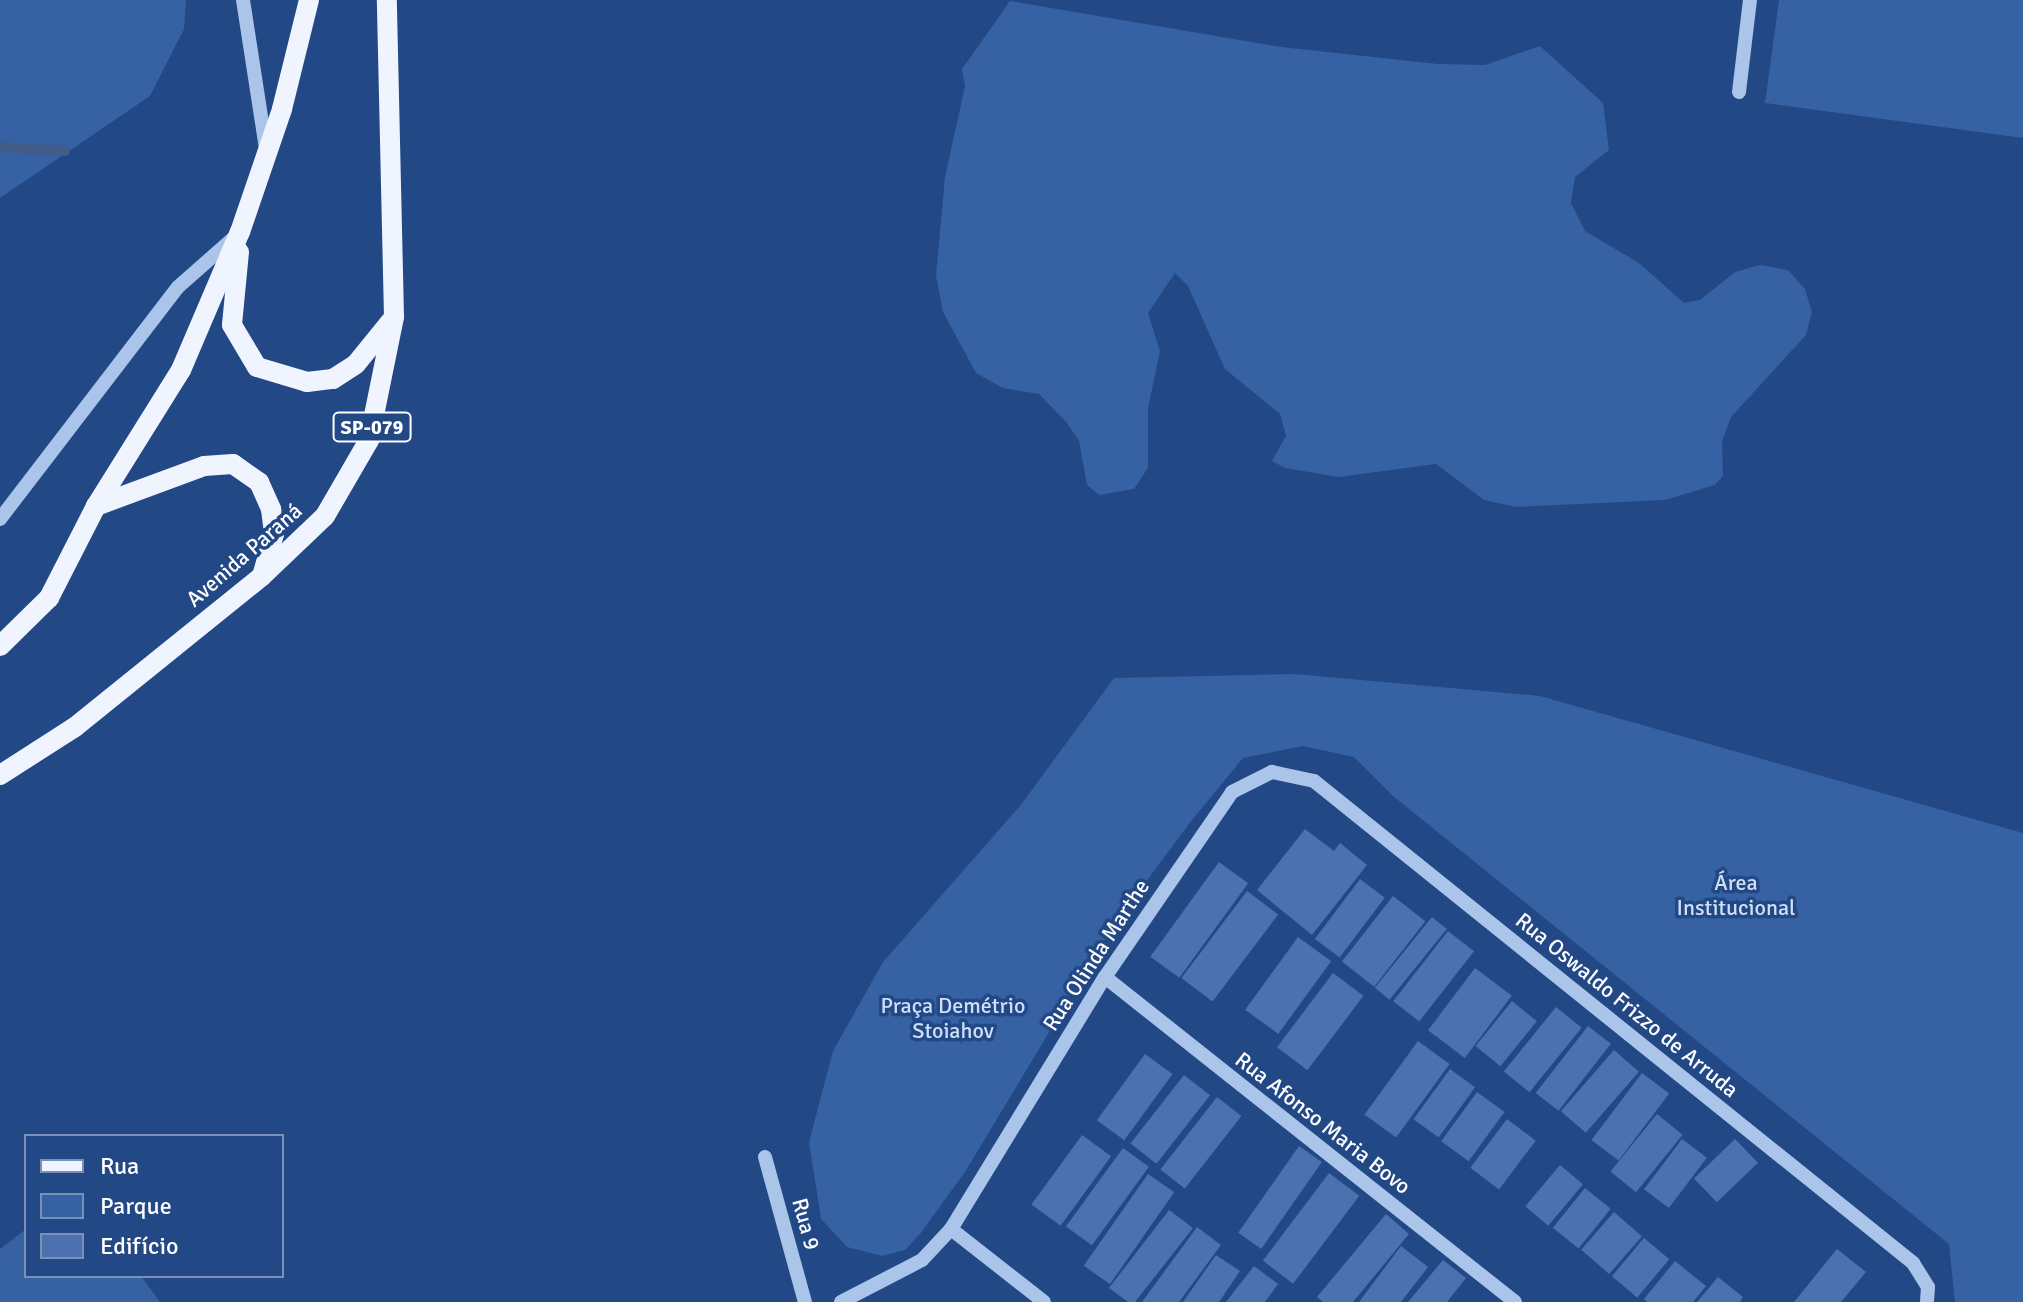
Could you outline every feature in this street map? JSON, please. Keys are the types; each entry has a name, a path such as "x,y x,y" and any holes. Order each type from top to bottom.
{"main road":[{"name":"SP-079","path":"2,638 49,598 96,506 181,370 240,232 267,153 309,0"},
{"name":"Avenida Paraná","path":"0,775 75,727 261,577 325,516 369,440 394,317 387,0"},
{"name":"SP-079","path":"240,232 232,325 257,367 307,382 333,379 356,364 394,317"},
{"path":"96,506 204,466 233,464 259,482 271,509 274,534 261,577"}],"street":[{"path":"243,0 267,153"},
{"path":"1739,92 1750,0"},
{"path":"0,519 178,287 240,232"},
{"name":"Rua Olinda Marthe","path":"841,1302 922,1260 951,1229 1105,977 1232,792 1272,772 1314,781"},
{"name":"Rua Oswaldo Frizzo de Arruda","path":"1314,781 1913,1263 1928,1287 1927,1302"},
{"name":"Rua Afonso Maria Bovo","path":"1105,977 1515,1302"},
{"name":"Rua 9","path":"765,1157 805,1302"},
{"path":"951,1229 1044,1302"}],"green space":[{"path":"0,0 186,0 184,29 150,96 0,198"},
{"path":"1779,0 2023,0 2023,138 1765,103"},
{"path":"1010,1 1281,47 1438,64 1485,65 1540,46 1603,103 1609,150 1575,177 1571,203 1585,231 1639,263 1684,303 1700,300 1735,272 1760,265 1788,270 1805,289 1812,312 1806,335 1731,417 1722,441 1723,476 1715,485 1665,500 1516,507 1484,500 1436,464 1339,477 1285,468 1272,461 1286,436 1280,414 1225,369 1188,286 1175,273 1148,313 1160,351 1148,408 1148,468 1134,489 1099,495 1087,485 1079,441 1067,423 1039,394 1003,388 976,373 943,312 936,276 945,177 965,86 962,69"},
{"name":"Área Institucional","path":"1295,674 1540,696 2023,833 2023,1302 1955,1302 1949,1244 1393,796 1354,757 1303,746 1243,758 1192,820 1113,926 965,1172 920,1234 905,1250 882,1256 847,1247 821,1219 809,1142 833,1051 883,962 1020,806 1114,678"},
{"path":"24,1231 24,1278 142,1278 160,1302 0,1302 0,1249"}],"building":[{"path":"1305,829 1334,851 1340,843 1367,865 1312,935 1257,890"},
{"path":"1219,862 1248,883 1179,978 1150,957"},
{"path":"1360,879 1385,898 1340,958 1315,939"},
{"path":"1247,891 1278,914 1213,1002 1181,978"},
{"path":"1393,896 1425,921 1374,987 1342,961"},
{"path":"1432,917 1447,929 1389,1000 1375,988"},
{"path":"1448,931 1474,951 1419,1021 1393,1001"},
{"path":"1298,937 1331,961 1278,1034 1245,1010"},
{"path":"1475,968 1512,996 1465,1058 1428,1030"},
{"path":"1333,973 1363,996 1307,1070 1277,1047"},
{"path":"1512,1001 1537,1021 1500,1066 1475,1046"},
{"path":"1556,1007 1582,1028 1529,1092 1504,1072"},
{"path":"1588,1026 1611,1044 1559,1111 1536,1093"},
{"path":"1418,1041 1450,1064 1396,1138 1365,1115"},
{"path":"1614,1050 1639,1072 1586,1133 1561,1111"},
{"path":"1145,1054 1173,1074 1124,1140 1097,1120"},
{"path":"1450,1069 1475,1087 1439,1137 1414,1119"},
{"path":"1642,1073 1669,1093 1619,1161 1591,1140"},
{"path":"1184,1075 1210,1095 1156,1164 1130,1144"},
{"path":"1477,1092 1505,1112 1469,1161 1441,1141"},
{"path":"1217,1097 1241,1116 1185,1189 1160,1169"},
{"path":"1657,1114 1683,1135 1636,1192 1610,1172"},
{"path":"1507,1119 1536,1141 1499,1189 1470,1168"},
{"path":"1082,1135 1111,1156 1061,1226 1031,1205"},
{"path":"1682,1139 1707,1158 1669,1208 1644,1189"},
{"path":"1735,1139 1758,1163 1717,1202 1694,1179"},
{"path":"1299,1146 1322,1162 1261,1249 1238,1233"},
{"path":"1123,1148 1149,1167 1092,1245 1066,1226"},
{"path":"1560,1165 1583,1184 1548,1226 1525,1206"},
{"path":"1329,1173 1359,1196 1293,1284 1263,1261"},
{"path":"1148,1174 1174,1192 1110,1284 1084,1266"},
{"path":"1585,1188 1611,1209 1579,1248 1553,1228"},
{"path":"1169,1210 1193,1228 1135,1302 1128,1302 1109,1288"},
{"path":"1614,1212 1642,1236 1609,1274 1581,1250"},
{"path":"1386,1214 1409,1234 1353,1302 1323,1302 1317,1297"},
{"path":"1197,1227 1221,1245 1179,1302 1142,1302"},
{"path":"1644,1238 1669,1259 1637,1298 1612,1276"},
{"path":"1401,1246 1428,1267 1401,1302 1359,1302"},
{"path":"1837,1249 1866,1272 1841,1302 1794,1302"},
{"path":"1216,1255 1240,1271 1219,1302 1183,1302"},
{"path":"1443,1260 1466,1278 1447,1302 1408,1302"},
{"path":"1675,1261 1706,1286 1693,1302 1647,1302 1644,1299"},
{"path":"1254,1266 1278,1284 1265,1302 1226,1302"},
{"path":"1718,1277 1743,1297 1740,1302 1697,1302"}],"waterway":[{"path":"0,147 65,151"}],"park label":[{"name":"Praça Demétrio Stoiahov","path":"953,1018"}]}
